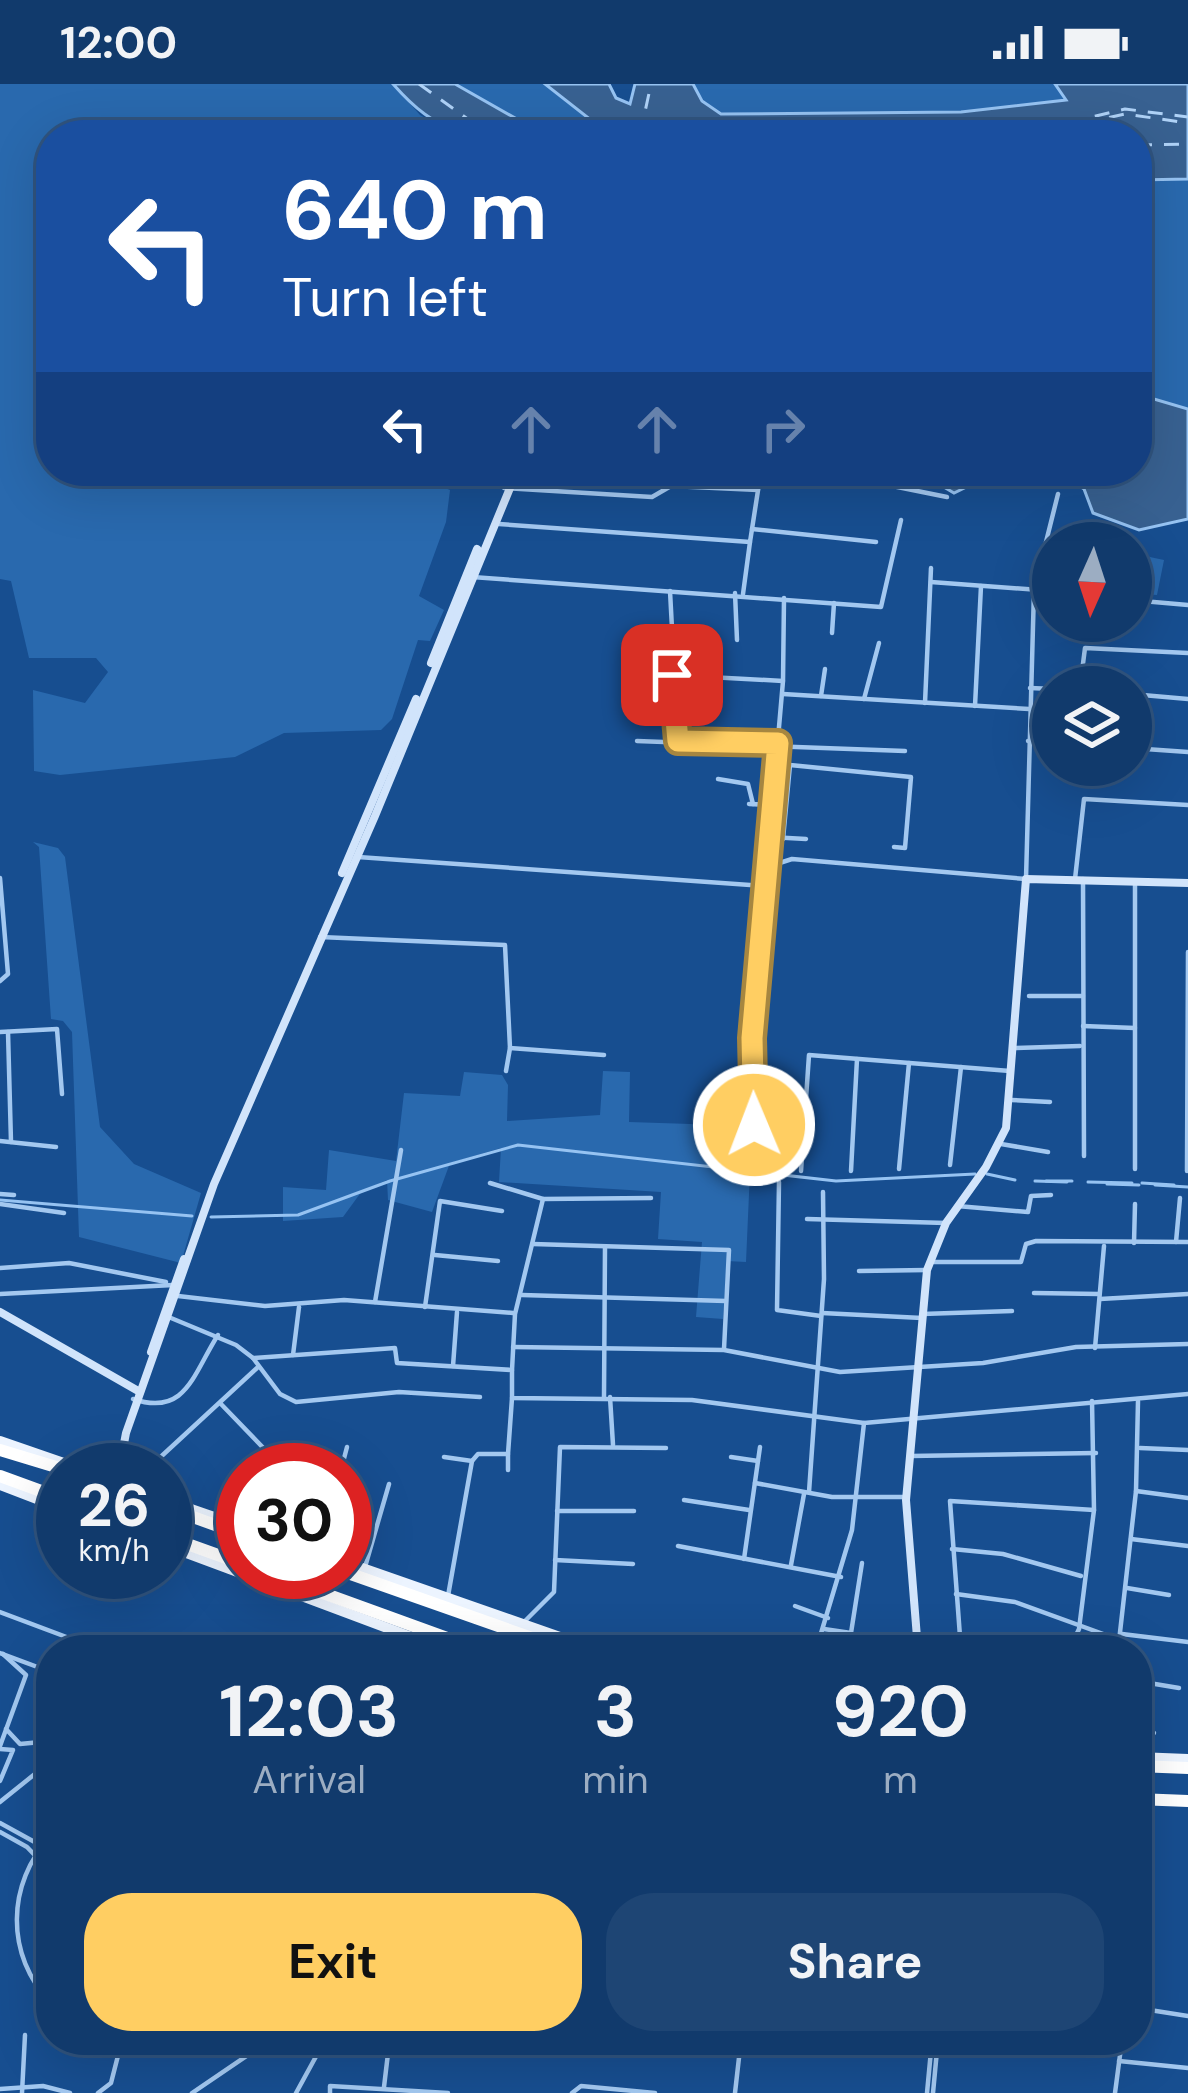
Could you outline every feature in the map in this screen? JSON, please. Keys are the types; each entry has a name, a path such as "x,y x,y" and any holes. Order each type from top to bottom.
{"highway":[{"path":"0,1445 36,1458"},
{"path":"0,1475 36,1489"},
{"path":"372,1582 524,1635"},
{"path":"339,1599 439,1635"},
{"path":"1152,1764 1188,1768"},
{"path":"1152,1802 1188,1804"}],"main road":[{"path":"0,1445 36,1456"},
{"path":"0,1485 36,1499"},
{"path":"192,1555 406,1635"},
{"path":"372,1569 553,1635"},
{"path":"1152,1761 1188,1759"}],"street":[{"path":"507,488 652,497 671,486 758,490"},
{"path":"737,640 739,594 759,486"},
{"path":"892,486 947,497"},
{"path":"470,576 507,488"},
{"path":"123,1443 206,1191 386,783 507,488"},
{"path":"1051,522 1058,494"},
{"path":"470,576 885,605 901,520"},
{"path":"493,523 750,542"},
{"path":"752,529 876,542"},
{"path":"925,703 931,568"},
{"path":"931,582 1032,590"},
{"path":"975,706 981,585"},
{"path":"670,591 678,741"},
{"path":"754,1162 752,1051 783,681 784,598"},
{"path":"1152,602 1188,605"},
{"path":"832,633 834,603"},
{"path":"917,1635 906,1497 928,1266 946,1223 999,1144 1011,1100 1025,879 1032,639"},
{"path":"864,699 879,643"},
{"path":"1083,666 1085,648 1188,653"},
{"path":"821,696 825,669"},
{"path":"672,675 783,681"},
{"path":"782,694 1029,709"},
{"path":"1152,696 1188,699"},
{"path":"637,741 905,751"},
{"path":"1028,741 1032,741"},
{"path":"1152,749 1188,752"},
{"path":"776,766 910,775 905,848 894,847"},
{"path":"784,838 789,766"},
{"path":"718,779 748,784 751,804 773,805"},
{"path":"1084,1156 1081,801 1188,805"},
{"path":"770,837 806,839"},
{"path":"352,856 765,886"},
{"path":"174,1290 352,856"},
{"path":"767,867 792,859 1025,879 1188,883"},
{"path":"0,878 8,974 0,981"},
{"path":"1135,881 1135,1169"},
{"path":"320,937 507,946 510,1048 506,1071"},
{"path":"1187,1171 1188,952"},
{"path":"1029,996 1083,996"},
{"path":"1083,1027 1135,1028"},
{"path":"10,1142 4,1032 57,1029 62,1094"},
{"path":"1015,1048 1058,1051 1083,1046"},
{"path":"510,1048 604,1055"},
{"path":"801,1171 808,1056 1013,1071"},
{"path":"851,1171 857,1059"},
{"path":"899,1169 909,1063"},
{"path":"950,1165 962,1067"},
{"path":"1011,1100 1050,1102"},
{"path":"0,1141 56,1147"},
{"path":"999,1144 1048,1152"},
{"path":"375,1302 400,1150"},
{"path":"779,1182 777,1310 922,1316 1012,1311"},
{"path":"490,1183 543,1199 651,1198"},
{"path":"791,1565 807,1492 814,1418 822,1315 823,1192"},
{"path":"0,1194 14,1195"},
{"path":"957,1206 1028,1212 1031,1196 1051,1195"},
{"path":"1176,1242 1180,1198"},
{"path":"508,1470 515,1313 543,1199"},
{"path":"425,1307 440,1202 502,1211"},
{"path":"0,1204 64,1213"},
{"path":"1134,1243 1135,1204"},
{"path":"807,1219 946,1223"},
{"path":"859,1271 1021,1262 1030,1241 1188,1242"},
{"path":"533,1244 729,1250 724,1350"},
{"path":"1095,1348 1104,1244"},
{"path":"605,1247 603,1347 613,1448"},
{"path":"435,1256 498,1262"},
{"path":"0,1268 69,1263 174,1290 299,1307 375,1302 515,1313"},
{"path":"0,1294 174,1290"},
{"path":"1034,1293 1188,1294"},
{"path":"520,1295 726,1301"},
{"path":"293,1355 299,1307"},
{"path":"453,1366 457,1309"},
{"path":"0,1312 158,1407 176,1400 218,1335"},
{"path":"167,1320 218,1335 254,1358 395,1348 397,1364 512,1370"},
{"path":"513,1347 724,1350 817,1369 919,1366 1188,1344"},
{"path":"254,1358 280,1394 296,1402 399,1392 480,1397"},
{"path":"176,1443 257,1368"},
{"path":"512,1398 692,1400 864,1423 1188,1394"},
{"path":"1076,1635 1094,1510 1092,1401"},
{"path":"1119,1635 1136,1491 1138,1401"},
{"path":"220,1403 259,1443"},
{"path":"822,1635 841,1577 864,1423"},
{"path":"523,1625 535,1606 554,1592 560,1448 666,1448"},
{"path":"744,1558 760,1448"},
{"path":"1139,1448 1188,1450"},
{"path":"911,1456 1096,1453"},
{"path":"448,1596 472,1461 478,1454 508,1454"},
{"path":"444,1457 472,1461"},
{"path":"730,1457 758,1461"},
{"path":"372,1542 388,1484"},
{"path":"755,1484 906,1497"},
{"path":"1136,1491 1188,1498"},
{"path":"684,1500 749,1510"},
{"path":"961,1635 950,1501 1094,1510"},
{"path":"557,1511 634,1511"},
{"path":"1131,1539 1188,1546"},
{"path":"678,1546 841,1577"},
{"path":"952,1549 1003,1554 1083,1576"},
{"path":"556,1560 633,1564"},
{"path":"824,1629 851,1633 862,1563"},
{"path":"1126,1588 1169,1595"},
{"path":"956,1594 1015,1602 1079,1629 1113,1635"},
{"path":"795,1606 828,1618"},
{"path":"0,1612 61,1635"},
{"path":"1152,1639 1188,1642"},
{"path":"2,1653 36,1666"},
{"path":"0,1780 13,1750 0,1748 26,1675 2,1653"},
{"path":"1152,1684 1179,1688"},
{"path":"6,1729 20,1744 36,1742"},
{"path":"0,1802 36,1773"},
{"path":"0,1822 36,1843"},
{"path":"0,1832 35,1856 20,1888 17,1936 36,1985"},
{"path":"1152,2010 1188,2016"},
{"path":"22,2089 25,2035"},
{"path":"98,2093 111,2083 118,2055"},
{"path":"192,2093 248,2055"},
{"path":"296,2093 317,2055"},
{"path":"384,2086 388,2055"},
{"path":"735,2093 739,2055"},
{"path":"930,2093 934,2055"},
{"path":"1115,2093 1120,2055"},
{"path":"1119,2061 1188,2068"},
{"path":"330,2093 335,2085 448,2093"},
{"path":"574,2092 586,2086 655,2093"},
{"path":"0,2089 70,2093"}],"shaded area":[{"path":"0,84 393,84 429,120 36,120 36,486 440,486 450,490 446,522 419,596 444,610 430,641 418,640 392,719 381,730 284,733 235,757 60,775 34,771 33,690 85,703 108,672 96,658 29,658 11,581 0,579"},
{"path":"393,84 455,84 519,120 434,120"},
{"path":"455,84 545,84 591,120 519,120"},
{"path":"545,84 609,84 616,98 630,104 635,84 693,84 702,101 721,114 961,112 1066,100 1055,84 1188,84 1188,179 1152,180 1152,120 591,120"},
{"path":"693,84 1055,84 1067,100 961,112 720,114 702,101"},
{"path":"1188,179 1188,409 1152,398 1152,180"},
{"path":"1152,398 1188,409 1188,519 1152,527 1152,522 1117,522 1093,513 1080,486 1152,486"},
{"path":"942,486 968,486 954,493"},
{"path":"1152,557 1164,560 1157,595 1152,595"},
{"path":"33,842 58,848 65,857 100,1127 134,1164 201,1193 181,1263 79,1237 72,1032 63,1021 51,1019 39,847"},
{"path":"603,1071 630,1072 629,1122 752,1126 746,1262 727,1261 723,1319 696,1317 702,1242 658,1239 661,1192 499,1182 501,1148 450,1163 432,1212 388,1200 387,1180 362,1191 343,1217 283,1221 283,1187 326,1190 329,1150 396,1161 404,1093 460,1096 464,1072 502,1075 508,1085 507,1121 600,1115"}],"waterway":[{"path":"211,1217 298,1215 390,1181 518,1145 836,1181 975,1174"},
{"path":"987,1174 1015,1180"},
{"path":"1035,1181 1067,1182"},
{"path":"1046,1181 1072,1181"},
{"path":"1088,1182 1132,1183"},
{"path":"1142,1183 1174,1185"},
{"path":"1107,1184 1139,1185"},
{"path":"1155,1185 1188,1187"},
{"path":"0,1200 192,1216"}],"ferry route":[{"path":"419,84 469,120"},
{"path":"643,120 651,84"},
{"path":"1079,120 1125,109 1188,117"},
{"path":"1098,120 1125,114 1188,123"},
{"path":"1152,145 1188,144"}],"route":[{"path":"672,675 678,741 778,743 752,1038 754,1125"}]}
